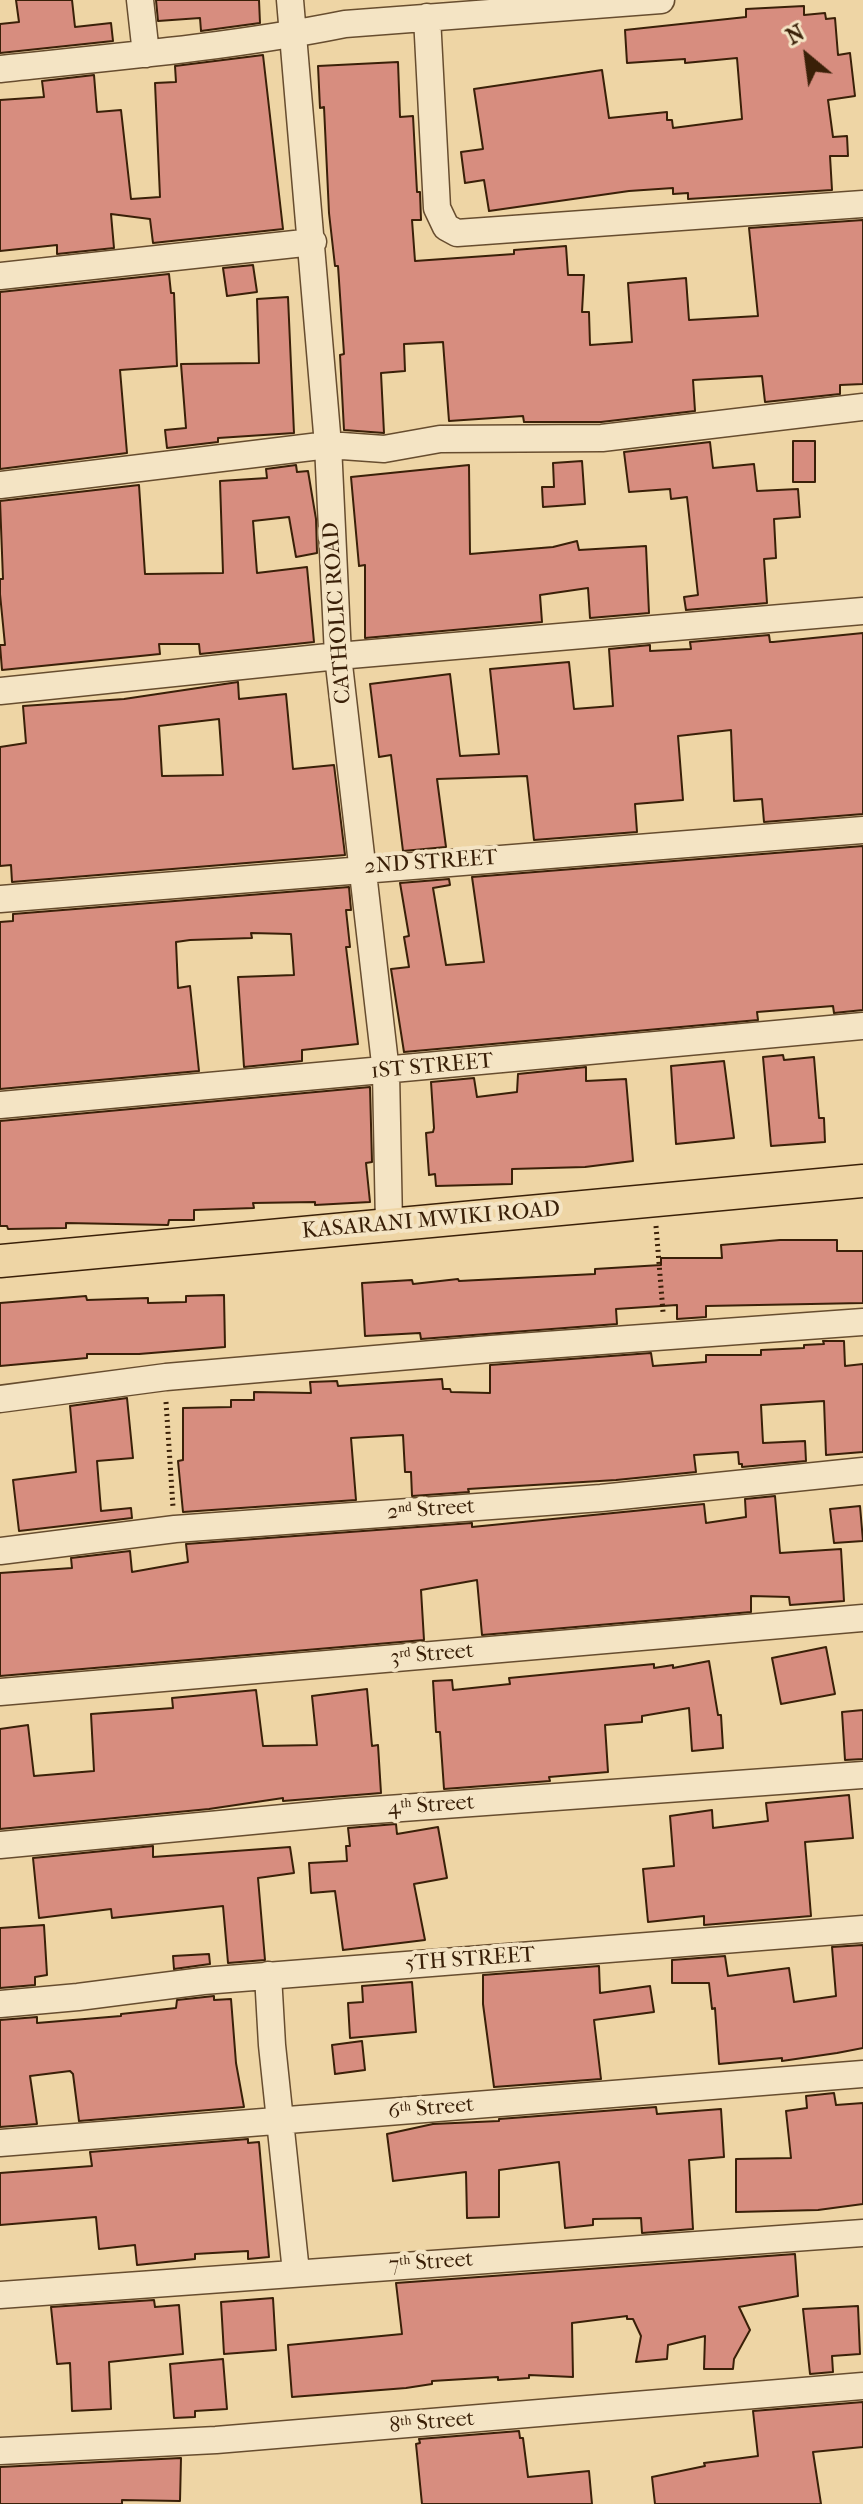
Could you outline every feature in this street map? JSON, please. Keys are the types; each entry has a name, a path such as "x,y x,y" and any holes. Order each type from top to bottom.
{"main road":[{"name":"KASARANI MWIKI ROAD","path":"0,1261 863,1181"}],"street":[{"path":"140,0 146,54"},
{"name":"CATHOLIC ROAD","path":"290,0 328,445 338,656 386,1072 389,1225"},
{"path":"0,69 293,35 345,24 661,0"},
{"path":"427,17 437,208 446,227 457,233 863,204"},
{"path":"0,276 313,242"},
{"path":"0,485 328,445 384,449 440,439 602,438 863,407"},
{"path":"0,691 338,656 863,611"},
{"name":"2ND STREET","path":"0,899 863,830"},
{"name":"1ST STREET","path":"0,1105 863,1026"},
{"path":"0,1399 166,1377 863,1322"},
{"name":"2ⁿᵈ Street","path":"0,1551 175,1529 601,1498 863,1471"},
{"name":"3ʳᵈ Street","path":"0,1692 863,1618"},
{"name":"4ᵗʰ Street","path":"0,1845 346,1812 863,1775"},
{"name":"5TH STREET","path":"0,2004 268,1975 863,1929"},
{"path":"268,1975 296,2272"},
{"name":"6ᵗʰ Street","path":"0,2143 863,2074"},
{"name":"7ᵗʰ Street","path":"0,2295 863,2233"},
{"name":"8ᵗʰ Street","path":"0,2451 231,2439 863,2386"}],"path":[{"path":"654,1200 665,1336"},
{"path":"166,1377 175,1529"}],"building":[{"path":"16,0 72,0 75,27 111,23 113,41 0,53 0,24 19,22"},
{"path":"156,0 259,0 260,23 201,31 200,18 158,21"},
{"path":"804,6 804,15 825,13 826,19 835,18 838,55 850,53 855,96 828,100 833,137 847,136 848,156 830,156 832,190 688,199 688,193 673,194 673,188 629,191 489,211 484,180 465,183 461,152 483,149 474,89 602,70 609,118 667,112 667,120 672,120 673,128 742,119 737,58 685,63 685,59 627,63 625,30 746,17 746,9"},
{"path":"263,55 283,229 153,243 150,219 111,214 114,248 57,254 57,245 0,251 0,100 44,97 42,81 94,75 97,112 121,110 131,199 160,197 155,83 176,82 175,66"},
{"path":"398,62 400,117 413,116 417,192 420,192 421,220 412,220 415,261 514,254 514,250 566,246 568,275 584,275 582,312 589,312 590,345 632,342 628,283 686,278 689,320 758,316 749,228 863,220 863,384 840,385 840,394 765,402 762,376 693,380 695,411 601,422 524,422 523,416 449,421 443,342 404,344 405,371 381,373 384,433 344,430 340,355 344,354 338,266 335,266 329,213 324,107 320,108 318,66"},
{"path":"253,265 257,292 227,296 223,268"},
{"path":"169,274 171,293 174,293 177,366 120,370 127,453 0,469 0,292"},
{"path":"288,297 294,433 218,438 218,442 167,448 165,430 186,428 181,364 259,363 257,299"},
{"path":"793,441 815,441 815,482 793,482"},
{"path":"710,442 713,468 754,464 757,491 798,489 800,517 774,519 776,558 764,559 767,603 686,610 684,597 698,595 687,497 671,499 670,489 629,492 624,452"},
{"path":"582,461 585,504 543,507 542,487 554,487 553,463"},
{"path":"296,465 297,472 308,471 316,519 317,553 296,557 289,517 253,521 257,573 307,567 314,642 200,654 199,644 159,644 160,654 2,670 0,645 5,645 0,594 0,579 3,579 0,501 139,485 145,574 223,573 220,481 267,478 266,469"},
{"path":"469,465 470,554 553,547 577,541 579,550 646,546 649,613 590,618 588,588 540,595 542,622 365,638 365,565 359,566 351,477"},
{"path":"863,633 863,814 764,822 762,799 734,801 731,730 678,736 683,800 635,804 637,832 534,840 527,776 437,779 446,847 403,851 391,755 379,757 370,684 450,674 460,756 499,754 490,669 569,662 574,709 613,706 609,649 650,645 650,651 691,649 690,642 769,635 770,642 773,642"},
{"path":"238,682 239,699 286,694 293,769 334,765 345,855 12,882 11,865 0,866 0,747 26,743 23,706 124,699","holes":["219,719 223,775 162,776 159,726"]},
{"path":"863,846 863,1010 834,1013 833,1006 757,1012 758,1020 404,1052 391,969 409,967 404,937 409,936 400,883 449,879 450,885 433,888 446,965 484,962 472,877"},
{"path":"349,887 351,910 346,910 350,947 346,947 358,1044 302,1050 302,1061 244,1067 238,977 294,975 291,934 251,933 252,938 190,940 176,942 178,988 190,986 199,1071 0,1089 0,922 13,921 13,914"},
{"path":"783,1055 784,1060 814,1057 819,1118 824,1118 825,1142 771,1146 763,1057"},
{"path":"724,1061 734,1138 676,1144 671,1066"},
{"path":"586,1067 586,1081 626,1079 633,1161 585,1167 512,1169 512,1184 436,1186 435,1174 429,1175 426,1133 433,1132 434,1128 431,1082 474,1078 477,1097 517,1092 518,1074"},
{"path":"370,1087 372,1162 366,1163 370,1202 315,1205 315,1202 253,1203 254,1208 194,1210 194,1220 169,1220 168,1225 66,1223 66,1228 8,1229 7,1226 0,1226 0,1121"},
{"path":"780,1240 837,1240 837,1251 863,1251 863,1303 706,1306 706,1317 677,1319 677,1305 616,1309 617,1324 421,1339 420,1333 365,1336 362,1283 412,1280 413,1284 458,1279 595,1274 595,1269 661,1265 661,1258 722,1258 721,1245"},
{"path":"224,1295 225,1347 139,1354 87,1354 87,1358 0,1366 0,1303 86,1296 87,1300 148,1298 148,1303 186,1302 186,1296"},
{"path":"823,1341 844,1341 845,1366 863,1364 863,1452 826,1455 824,1401 761,1405 763,1443 805,1441 806,1461 742,1467 738,1452 694,1455 696,1472 412,1496 411,1472 405,1472 403,1435 351,1438 356,1500 183,1512 178,1461 183,1460 183,1408 231,1407 231,1400 254,1400 254,1392 311,1393 310,1382 337,1381 338,1386 442,1379 443,1389 450,1389 451,1392 490,1393 490,1365 651,1353 653,1366 706,1362 706,1355 761,1355 761,1350 804,1348 804,1345 824,1344"},
{"path":"127,1398 133,1458 97,1461 101,1511 131,1508 132,1518 19,1531 13,1480 76,1472 70,1406"},
{"path":"775,1496 780,1553 841,1549 844,1601 790,1605 789,1597 751,1596 751,1612 482,1635 477,1580 421,1590 424,1640 0,1676 0,1573 72,1568 71,1558 130,1551 132,1572 188,1562 186,1544 472,1523 472,1527 704,1504 706,1523 746,1517 745,1499"},
{"path":"860,1506 863,1541 834,1543 830,1509"},
{"path":"826,1647 835,1694 781,1704 772,1658"},
{"path":"709,1661 718,1715 721,1715 723,1748 692,1751 689,1708 642,1716 642,1722 605,1725 608,1772 549,1777 550,1781 444,1789 433,1681 452,1680 453,1690 510,1684 509,1678 654,1664 654,1668 673,1665 673,1668"},
{"path":"367,1689 372,1746 378,1745 381,1793 283,1801 283,1798 209,1809 0,1829 0,1729 28,1725 34,1776 94,1771 91,1714 173,1708 172,1698 256,1690 263,1746 317,1745 312,1696"},
{"path":"863,1710 863,1759 845,1760 842,1712"},
{"path":"849,1795 853,1838 805,1842 811,1916 704,1925 704,1916 648,1922 643,1869 674,1866 670,1816 712,1810 713,1828 768,1821 766,1803"},
{"path":"396,1824 397,1834 438,1827 447,1878 414,1884 425,1940 343,1950 335,1891 311,1893 309,1863 347,1861 346,1846 350,1846 348,1828"},
{"path":"153,1846 153,1857 290,1847 294,1873 258,1878 265,1960 228,1963 223,1906 112,1918 111,1909 39,1918 33,1858"},
{"path":"44,1925 47,1975 35,1977 35,1985 0,1988 0,1928"},
{"path":"863,1945 863,2048 782,2061 782,2058 719,2064 715,2008 712,2009 709,1983 672,1983 672,1960 725,1956 728,1976 789,1968 794,2002 836,1996 832,1947"},
{"path":"209,1954 210,1964 174,1969 173,1956"},
{"path":"599,1966 600,1993 650,1986 654,2012 594,2020 601,2079 494,2087 483,2004 483,1975"},
{"path":"412,1982 416,2032 350,2038 348,2003 363,2002 362,1986"},
{"path":"214,1996 214,2000 231,1999 236,2063 244,2107 79,2121 73,2074 70,2071 30,2076 37,2124 0,2127 0,2020 37,2017 37,2023 121,2016 176,2008 177,2000"},
{"path":"362,2041 365,2070 335,2074 332,2045"},
{"path":"834,2093 836,2105 863,2103 863,2204 818,2210 736,2212 736,2159 791,2158 786,2111 807,2108 806,2096"},
{"path":"656,2107 657,2114 721,2109 724,2157 689,2160 693,2229 642,2233 641,2218 593,2219 593,2225 565,2228 559,2162 499,2170 499,2217 467,2218 466,2172 393,2181 387,2134 433,2124"},
{"path":"248,2139 248,2143 259,2142 269,2257 248,2259 248,2251 195,2254 195,2259 137,2265 135,2245 99,2249 96,2217 0,2225 0,2173 92,2166 90,2152"},
{"path":"795,2254 798,2296 739,2307 750,2330 734,2359 733,2369 704,2369 705,2336 668,2345 667,2359 636,2362 641,2336 633,2319 627,2319 627,2316 572,2323 573,2377 529,2375 529,2378 498,2380 498,2377 432,2381 432,2384 406,2388 292,2397 288,2345 402,2334 396,2283"},
{"path":"273,2298 276,2350 224,2354 221,2302"},
{"path":"154,2300 155,2307 179,2305 183,2354 109,2362 111,2409 72,2411 70,2363 57,2364 51,2307"},
{"path":"858,2306 860,2354 832,2356 833,2372 810,2374 803,2309"},
{"path":"223,2359 227,2409 195,2411 195,2417 174,2418 170,2364"},
{"path":"863,2402 863,2447 813,2452 821,2504 655,2504 652,2477 705,2466 704,2463 758,2456 753,2411"},
{"path":"519,2431 520,2438 523,2438 528,2477 589,2471 592,2504 422,2504 416,2444 420,2443 419,2439"},
{"path":"181,2458 180,2501 0,2504 0,2467"}]}
